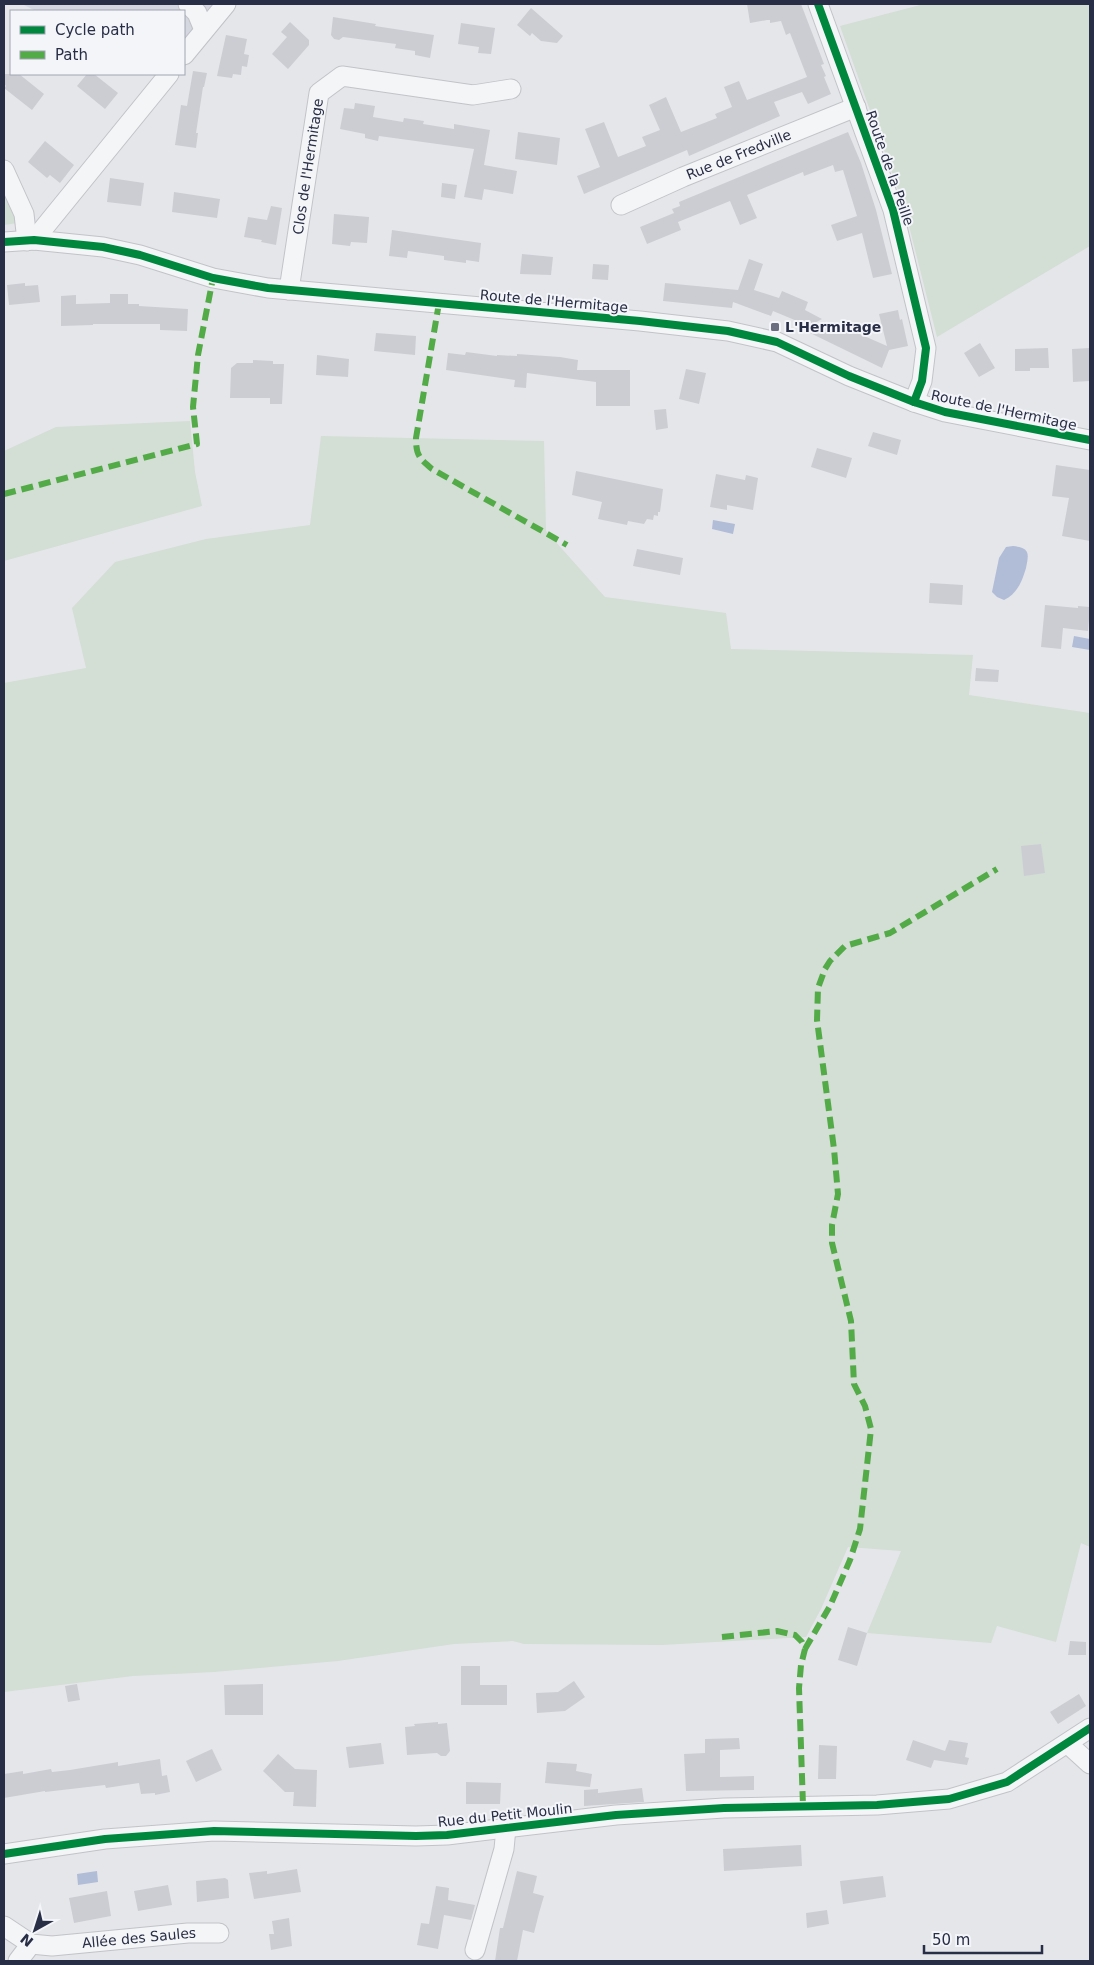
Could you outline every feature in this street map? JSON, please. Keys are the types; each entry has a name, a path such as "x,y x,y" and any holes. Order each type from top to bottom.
{"street":[{"path":"188,4 197,13 204,30"},
{"path":"185,54 226,4"},
{"name":"Route de la Peille","path":"818,4 893,210 926,348 922,381 914,402"},
{"path":"31,241 168,75"},
{"name":"Clos de l'Hermitage","path":"290,290 319,93 342,76 473,96 511,89"},
{"name":"Rue de Fredville","path":"621,205 683,177 856,107"},
{"path":"4,170 24,214 31,241"},
{"name":"Route de l'Hermitage","path":"4,242 31,241 103,247 140,255 213,278 290,290 631,320 728,331 777,342 849,376 914,402 945,412 996,424 1090,440"},
{"name":"Rue du Petit Moulin","path":"4,1854 105,1839 214,1831 416,1836 616,1815 724,1808 877,1805 949,1800 1007,1782 1090,1728"},
{"path":"1068,1744 1090,1764"},
{"path":"475,1950 504,1848 506,1828"},
{"path":"4,1926 31,1944 18,1961"},
{"name":"Allée des Saules","path":"31,1944 52,1946 188,1932 219,1933"}],"shaded area":[{"path":"22,4 214,4 185,41 185,10 34,10"},
{"path":"924,4 1090,4 1090,246 937,337 904,206 840,26"},
{"path":"4,182 18,223 4,225"},
{"path":"190,421 195,472 202,506 4,561 4,451 56,427"},
{"path":"321,436 544,441 546,531 605,597 726,613 731,649 973,655 969,695 1090,713 1090,1547 1081,1543 1056,1642 997,1626 991,1643 867,1633 901,1551 848,1547 821,1609 806,1637 662,1645 524,1644 513,1641 454,1644 338,1661 214,1672 133,1676 4,1692 4,683 86,668 72,608 115,562 206,539 310,525"}],"water":[{"path":"713,520 735,524 733,534 712,529"},
{"path":"1006,547 1023,548 1027,552 1027,563 1019,586 1013,594 1004,600 992,592 999,558"},
{"path":"1074,636 1090,639 1090,650 1072,647"},
{"path":"97,1871 98,1882 78,1885 77,1874"}],"building":[{"path":"747,4 801,4 824,64 821,65 831,94 808,104 802,92 774,102 780,116 689,156 687,150 584,194 577,176 600,167 585,129 604,122 618,157 646,146 642,137 660,130 649,105 666,97 681,132 717,118 715,114 732,107 724,87 739,81 747,100 807,77 790,33 786,35 781,21 770,23 770,20 767,20 750,23"},
{"path":"531,8 563,36 557,43 541,41 532,33 530,36 517,25"},
{"path":"333,17 434,35 430,58 415,55 415,51 395,48 396,44 343,37 339,40 334,39 331,35"},
{"path":"290,22 309,40 309,45 288,69 272,54 287,37 281,32"},
{"path":"461,23 495,28 491,54 478,53 479,47 458,44"},
{"path":"226,35 247,39 244,54 249,55 247,67 242,66 241,75 233,74 232,78 217,76"},
{"path":"193,71 207,73 196,133 198,133 196,148 175,145 181,105 187,106"},
{"path":"4,74 20,75 44,94 32,110 4,88 6,86 4,84"},
{"path":"86,75 95,75 118,93 105,109 77,86"},
{"path":"355,103 375,106 373,117 403,122 404,118 424,121 423,124 454,129 454,124 490,130 484,165 517,171 513,194 484,189 482,200 464,197 474,149 379,136 378,141 365,138 365,134 340,129 344,108 354,109"},
{"path":"518,132 560,138 557,165 515,159"},
{"path":"848,132 861,163 876,210 892,274 873,278 862,233 837,241 831,225 857,216 843,170 835,172 833,165 804,176 803,172 747,195 757,218 740,225 730,201 678,222 681,230 647,244 640,227 674,213 672,209 680,206 679,202"},
{"path":"45,141 74,165 60,183 50,175 47,178 28,162"},
{"path":"110,178 144,183 141,206 107,202"},
{"path":"442,183 457,185 455,199 441,197"},
{"path":"174,192 220,199 217,218 172,212"},
{"path":"271,206 282,208 276,245 244,237 248,217 267,220"},
{"path":"334,214 369,217 367,243 351,242 350,246 332,244"},
{"path":"392,230 481,243 479,262 466,260 466,263 444,260 444,256 408,251 407,258 389,256"},
{"path":"522,254 553,257 551,275 520,274"},
{"path":"749,259 763,264 754,290 779,298 782,291 808,302 805,310 822,319 809,326 773,311 771,316 733,302 732,308 663,301 665,283 738,290"},
{"path":"593,264 609,265 608,280 592,279"},
{"path":"25,283 25,286 38,285 40,302 9,305 7,285"},
{"path":"110,294 128,294 128,304 188,309 187,331 160,330 160,324 61,326 61,296 76,295 76,304 110,303"},
{"path":"898,310 908,346 889,350 882,368 806,331 834,324 854,334 855,332 887,346 879,314"},
{"path":"376,333 416,336 415,355 374,351"},
{"path":"980,343 995,368 979,377 964,353"},
{"path":"1048,348 1049,368 1030,368 1030,371 1015,371 1015,349"},
{"path":"1090,348 1090,381 1073,382 1072,349"},
{"path":"466,352 497,356 517,356 517,354 560,357 578,360 577,370 630,370 630,406 596,406 596,382 527,373 526,388 514,387 515,380 446,370 448,353 465,355"},
{"path":"317,355 349,359 348,377 316,375"},
{"path":"253,360 273,361 273,364 284,364 282,404 270,404 270,398 230,398 231,368 237,363 253,363"},
{"path":"686,369 706,373 699,404 679,399"},
{"path":"666,409 668,428 656,430 654,410"},
{"path":"873,432 901,440 897,455 868,446"},
{"path":"817,448 852,458 846,478 811,467"},
{"path":"1056,465 1090,470 1090,541 1062,536 1069,498 1052,496"},
{"path":"576,471 663,489 658,516 654,515 653,520 647,519 644,524 628,521 627,525 598,519 602,502 572,495"},
{"path":"716,474 745,480 746,475 758,478 753,510 727,505 727,510 710,507"},
{"path":"637,549 683,558 680,575 633,566"},
{"path":"930,583 963,585 962,605 929,603"},
{"path":"1045,605 1078,608 1078,606 1090,607 1088,631 1063,628 1061,649 1041,647"},
{"path":"976,668 999,670 998,682 975,681"},
{"path":"1041,844 1045,873 1024,876 1021,846"},
{"path":"848,1627 867,1633 857,1666 838,1660"},
{"path":"1070,1641 1086,1642 1086,1655 1068,1655"},
{"path":"461,1666 480,1666 480,1685 507,1685 507,1705 461,1705"},
{"path":"574,1681 585,1697 565,1711 537,1713 536,1693 558,1692"},
{"path":"77,1684 80,1700 68,1702 65,1686"},
{"path":"263,1684 263,1715 225,1715 224,1685"},
{"path":"1079,1694 1086,1706 1058,1724 1050,1712"},
{"path":"438,1722 438,1724 447,1723 450,1751 446,1756 441,1756 437,1753 407,1755 405,1727 415,1726 414,1724"},
{"path":"739,1738 740,1749 720,1750 720,1777 754,1776 754,1790 686,1791 684,1754 705,1753 705,1739"},
{"path":"913,1740 945,1751 949,1740 968,1743 965,1757 969,1758 967,1765 934,1760 931,1768 906,1760"},
{"path":"381,1743 384,1764 349,1768 346,1747"},
{"path":"819,1745 837,1746 836,1779 818,1779"},
{"path":"212,1749 222,1770 196,1782 186,1761"},
{"path":"278,1754 295,1769 317,1770 316,1807 293,1806 294,1792 285,1792 263,1771"},
{"path":"160,1759 162,1776 167,1775 170,1792 155,1795 155,1793 141,1794 139,1783 106,1788 105,1785 45,1791 4,1798 4,1774 23,1771 23,1774 51,1769 52,1772 118,1762 118,1766"},
{"path":"547,1762 577,1764 576,1771 592,1774 590,1787 545,1783"},
{"path":"466,1782 501,1783 500,1804 466,1804"},
{"path":"642,1788 644,1802 584,1806 584,1790 598,1789 598,1793"},
{"path":"801,1845 802,1866 724,1871 723,1849"},
{"path":"297,1869 301,1892 254,1899 249,1873 267,1871 267,1874"},
{"path":"517,1871 537,1876 533,1893 544,1896 534,1933 523,1930 517,1961 495,1961 500,1928 503,1928"},
{"path":"883,1876 886,1897 843,1904 840,1881"},
{"path":"225,1878 228,1880 229,1898 197,1902 196,1881"},
{"path":"168,1885 172,1905 138,1911 134,1891"},
{"path":"436,1886 449,1888 448,1900 475,1905 471,1920 444,1915 438,1949 417,1945 421,1923 429,1924"},
{"path":"107,1891 111,1916 74,1923 69,1898"},
{"path":"827,1910 829,1924 807,1928 806,1913"},
{"path":"289,1918 292,1946 271,1950 269,1934 274,1934 272,1921"}],"marked path":[{"path":"4,494 197,444 193,407 198,355 213,278"},
{"path":"439,303 416,438 419,456 432,469 567,545"},
{"path":"805,1649 830,1606 850,1560 860,1529 871,1429 865,1406 854,1384 851,1321 832,1243 832,1225 838,1194 817,1020 818,988 830,961 845,946 890,933 997,869"},
{"path":"722,1637 777,1631 795,1635 802,1642 805,1649 801,1665 799,1688 803,1806"}],"cycle path":[{"path":"818,4 893,210 926,348 922,381 914,402"},
{"path":"4,242 34,240 103,247 140,255 213,278 268,288 640,321 728,331 777,342 849,376 914,402 945,412 1090,440"},
{"path":"4,1854 105,1839 214,1831 416,1836 447,1835 616,1815 724,1808 877,1805 949,1799 1007,1782 1090,1728"}],"place":[{"name":"L'Hermitage","path":"775,327"}]}
